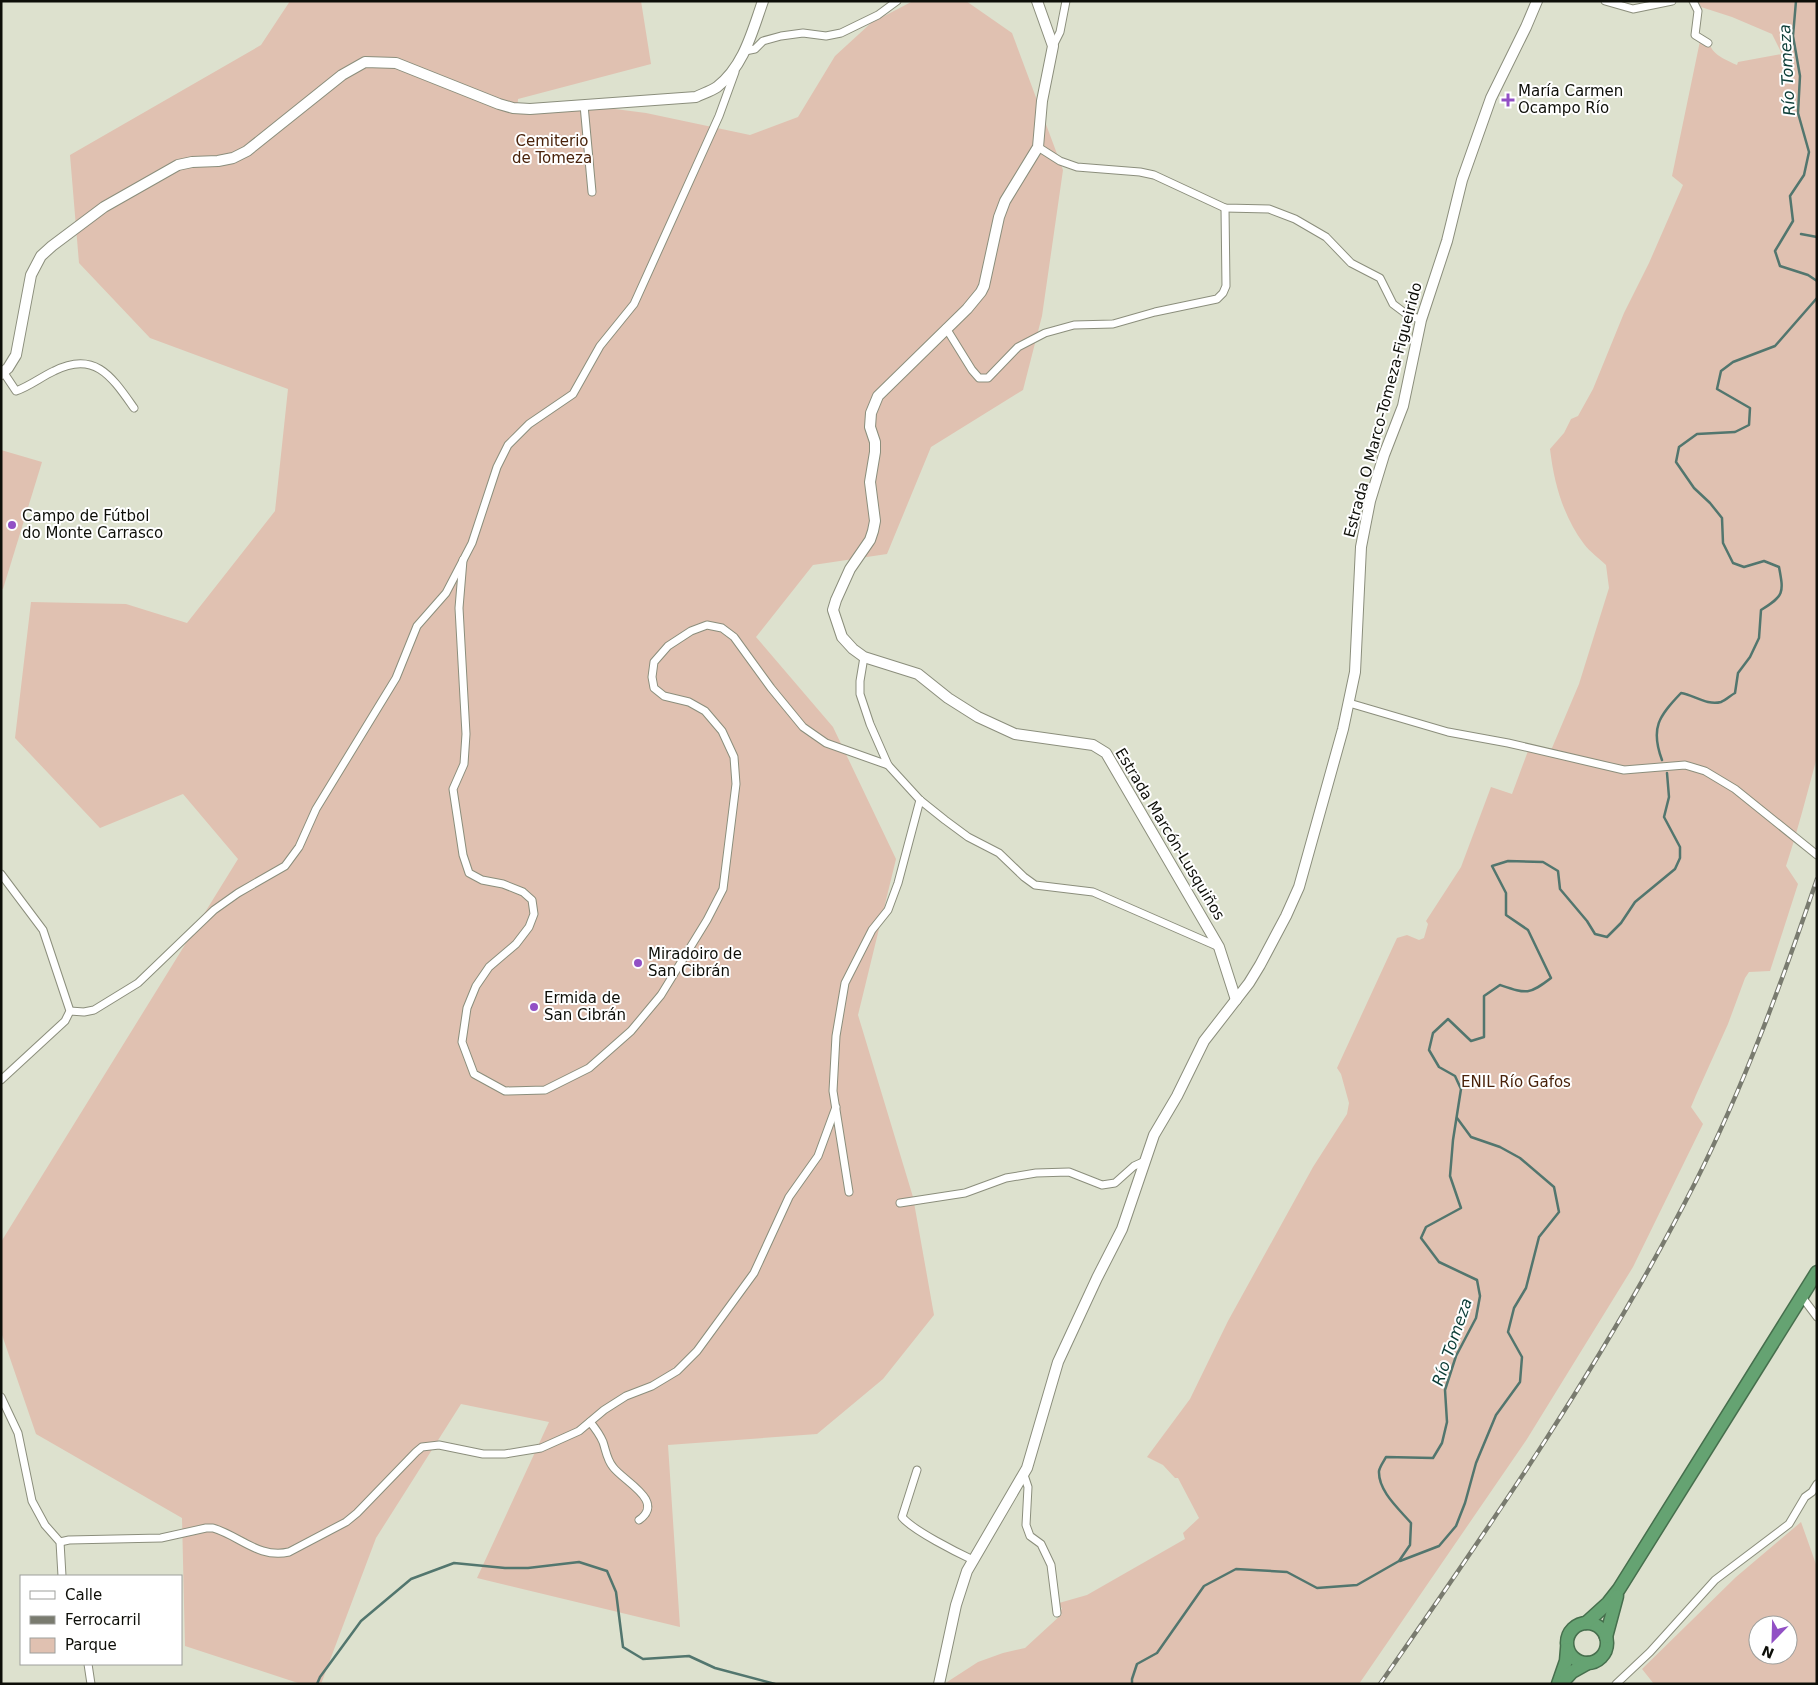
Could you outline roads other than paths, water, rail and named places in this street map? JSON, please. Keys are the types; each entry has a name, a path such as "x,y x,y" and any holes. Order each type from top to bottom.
{"highway":[{"path":"1559,1684 1566,1661 1566,1644 1569,1633 1576,1626 1586,1623 1608,1603 1619,1589 1817,1272"},
{"path":"1606,1637 1619,1589"},
{"path":"1567,1649 1575,1660 1588,1663 1596,1662 1605,1653 1607,1646 1603,1631 1597,1626 1586,1623"},
{"path":"1559,1684 1572,1672 1588,1663"}],"street":[{"path":"70,1011 84,1012 94,1010 138,983 214,910 238,893 285,866 300,847 316,809 396,678 417,626 446,593 472,543 497,467 508,445 529,424 573,394 600,346 634,304 719,116 763,1"},
{"path":"745,51 755,48 763,41 781,36 803,33 826,36 841,34 878,15 897,1"},
{"name":"Estrada Marcón-Lusquiños","path":"1037,1 1053,46 1042,101 1038,147 1005,202 999,217 984,286 981,292 967,309 878,396 871,413 870,427 876,452 870,482 874,521 873,531 870,540 850,569 833,610 842,637 853,649 864,656 918,674 948,698 978,717 1015,734 1093,745 1106,753 1219,947 1236,1000"},
{"path":"1053,46 1060,32 1066,1"},
{"name":"Estrada O Marco-Tomeza-Figueirido","path":"939,1684 956,1605 967,1572 1024,1474 1035,1444 1058,1362 1117,1240 1154,1135 1177,1096 1204,1041 1260,965 1286,916 1299,886 1343,729 1355,672 1361,547 1376,483 1384,455 1403,406 1421,320 1446,241 1462,180 1491,98 1537,1"},
{"path":"1605,1 1633,9 1672,1"},
{"path":"1693,1 1698,11 1695,35 1708,43"},
{"path":"1048,29 1060,32"},
{"path":"134,408 107,373 89,364 78,363 68,365 16,391 2,373 12,362 18,348 31,275 40,256 104,207 178,165 192,162 218,161 232,158 247,151 342,75 364,62 396,62 499,104 513,108 530,109 696,97 717,86 738,64"},
{"path":"584,105 592,192"},
{"path":"1038,147 1060,161 1077,167 1140,172 1154,175 1225,208 1269,209 1295,219 1326,236 1351,263 1380,278 1393,304 1404,313 1421,320"},
{"path":"946,328 972,370 979,378 988,378 1018,348 1045,333 1074,325 1113,324 1155,312 1217,299 1223,293 1226,286 1225,208"},
{"path":"463,560 459,608 466,734 464,764 452,789 463,855 468,873 482,880 504,884 523,892 532,900 534,914 529,927 516,944 489,967 476,986 467,1008 462,1042 474,1074 505,1091 545,1090 589,1068 630,1031 661,995 707,920 723,889 736,784 734,757 722,731 705,711 689,702 664,696 654,688 652,677 654,662 668,646 691,631 707,625 722,628 734,637 771,688 803,727 826,743 888,765"},
{"path":"864,656 860,694 870,724 888,765 920,800 968,837 999,853 1024,877 1036,885 1093,892 1219,947"},
{"path":"1349,703 1448,732 1508,743 1624,770 1685,765 1705,771 1735,788 1817,855"},
{"path":"849,1192 833,1091 836,1036 845,983 872,930 888,910 898,883 920,800"},
{"path":"1,874 42,930 70,1011 60,1027 1,1080"},
{"path":"60,1542 70,1540 161,1538 212,1528 259,1551 272,1554 284,1553 346,1522 422,1448 439,1445 482,1454 530,1451 559,1441 579,1431 604,1410 621,1399 652,1386 677,1371 697,1351 754,1273 789,1197 818,1156 836,1106"},
{"path":"900,1203 965,1193 1006,1178 1036,1173 1069,1172 1102,1185 1115,1183 1134,1166 1145,1161"},
{"path":"1802,1296 1817,1317"},
{"path":"1,1396 18,1433 32,1501 45,1526 60,1542 62,1575"},
{"path":"590,1422 602,1439 612,1466 635,1486 644,1498 648,1509 639,1520"},
{"path":"917,1470 902,1517 920,1530 973,1560"},
{"path":"1024,1474 1028,1487 1026,1525 1030,1536 1041,1544 1051,1565 1057,1612"},
{"path":"1616,1684 1650,1652 1715,1580 1789,1524 1804,1497 1812,1492 1817,1484"},
{"path":"88,1665 91,1684"}],"waterway":[{"name":"Río Tomeza","path":"1796,1 1793,36 1800,76 1798,113 1809,152 1804,175 1790,196 1793,221 1775,251 1780,266 1808,275 1817,281"},
{"path":"1801,234 1817,237"},
{"name":"Río Tomeza","path":"1662,760 1657,739 1657,731 1662,716 1681,693 1711,703 1721,702 1735,693 1738,673 1750,657 1759,638 1761,610 1778,597 1782,588 1779,567 1764,561 1744,567 1733,563 1723,543 1722,518 1694,488 1676,462 1679,447 1697,434 1735,432 1749,425 1750,408 1717,389 1721,371 1733,362 1775,346 1817,298"},
{"name":"Río Tomeza","path":"1132,1684 1137,1664 1157,1653 1204,1586 1236,1569 1287,1572 1317,1588 1357,1585 1399,1561 1410,1545 1411,1523 1386,1493 1382,1486 1379,1471 1386,1457 1433,1458 1442,1443 1447,1422 1445,1390 1456,1356 1476,1318 1480,1296 1477,1280 1439,1262 1421,1238 1426,1227 1461,1208 1450,1176 1453,1140 1461,1089 1455,1076 1439,1067 1429,1050 1433,1033 1448,1019 1471,1041 1484,1037 1484,996 1500,985 1522,991 1532,990 1538,988 1551,978 1528,930 1506,915 1506,893 1492,866 1508,861 1543,862 1558,871 1560,889 1587,921 1595,934 1607,937 1621,923 1635,902 1675,869 1680,858 1680,847 1664,817 1669,797 1667,773"},
{"name":"Río Tomeza","path":"1400,1561 1439,1546 1456,1526 1465,1503 1476,1463 1496,1415 1520,1382 1522,1357 1508,1332 1514,1308 1526,1288 1539,1237 1559,1212 1554,1187 1520,1158 1500,1147 1471,1137 1457,1118"},
{"path":"317,1684 320,1677 361,1621 411,1579 454,1563 505,1568 528,1568 579,1562 607,1571 616,1592 623,1647 643,1659 689,1656 715,1668 775,1684"}],"railway":[{"path":"1380,1684 1506,1501 1586,1377 1660,1249 1695,1183 1730,1109 1776,995 1817,879"}],"place":[{"name":"María Carmen Ocampo Río","path":"1508,100"},
{"name":"Campo de Fútbol do Monte Carrasco","path":"12,525"},
{"name":"Miradoiro de San Cibrán","path":"638,963"},
{"name":"Ermida de San Cibrán","path":"534,1007"}],"park label":[{"name":"Cemiterio de Tomeza","path":"552,150"},
{"name":"ENIL Río Gafos","path":"1516,1082"}]}
